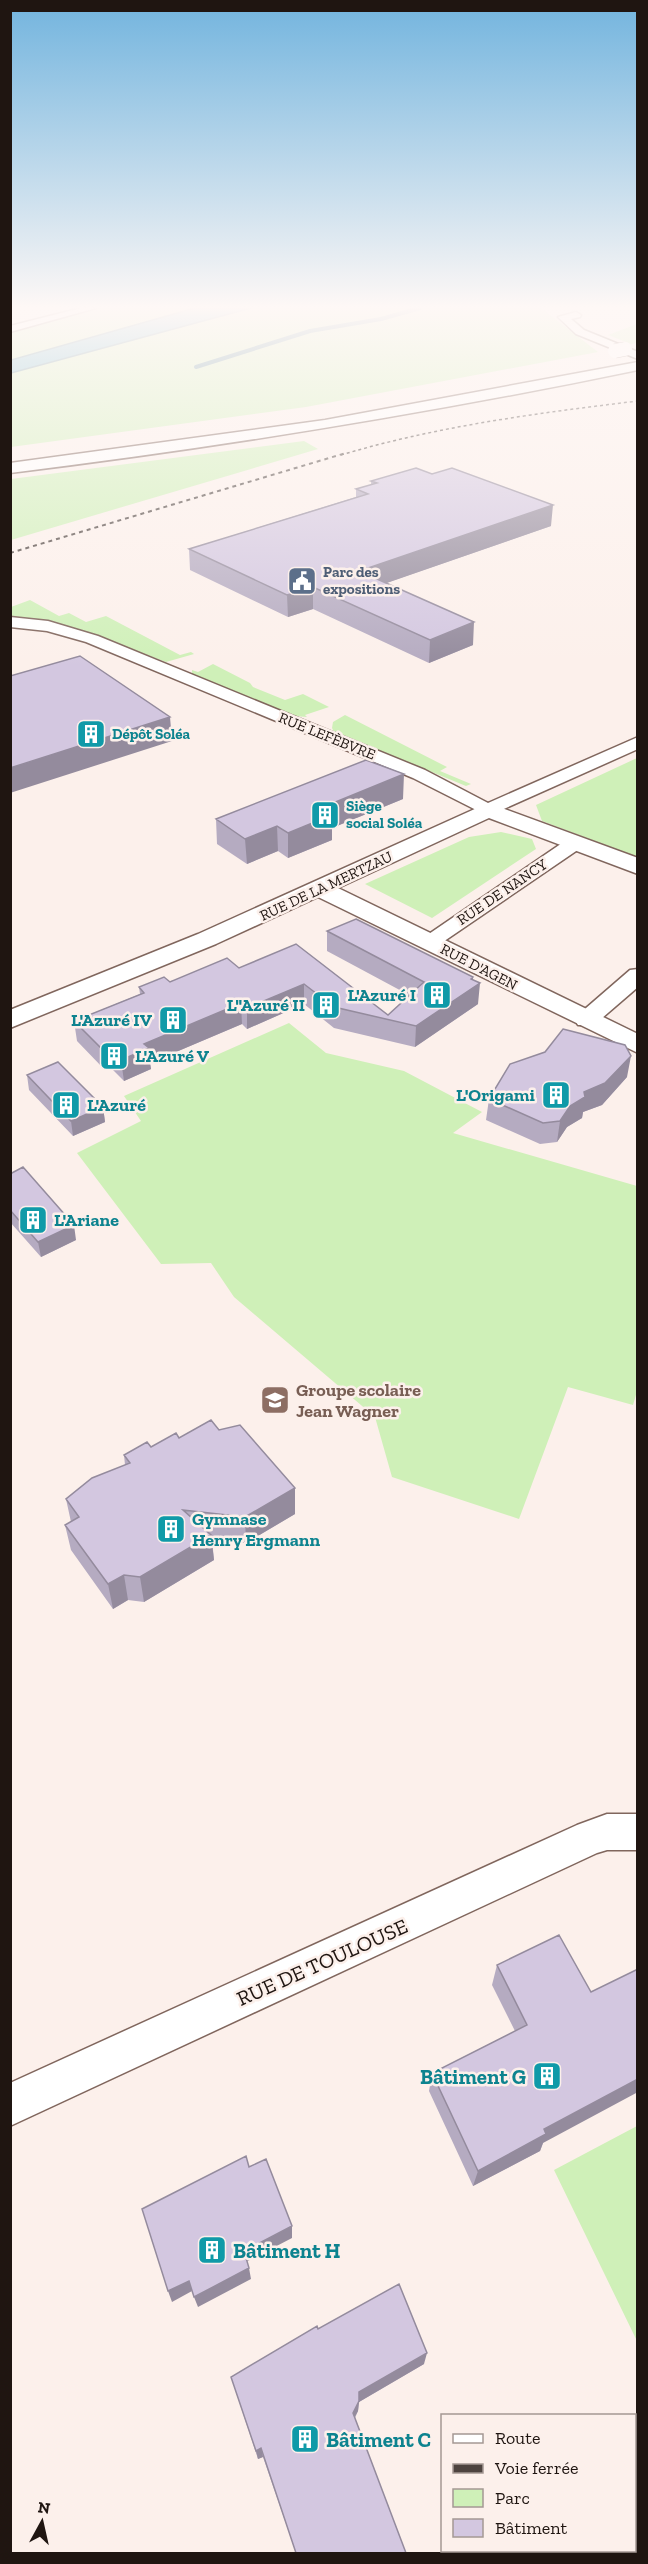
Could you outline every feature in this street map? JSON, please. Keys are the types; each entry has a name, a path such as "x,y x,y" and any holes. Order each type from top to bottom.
{"main road":[{"path":"10,455 132,441 217,428"},
{"path":"10,468 233,441 314,428"},
{"name":"RUE LEFÈBVRE","path":"488,810 638,867"},
{"name":"RUE DE LA MERTZAU","path":"10,1020 207,939 321,889 488,810"},
{"name":"RUE D'AGEN","path":"321,889 638,1046"}],"street":[{"name":"RUE LEFÈBVRE","path":"10,622 48,626 92,639 419,774 488,810"},
{"name":"RUE DE LA MERTZAU","path":"488,810 638,742"},
{"name":"RUE DE NANCY","path":"430,942 575,843"},
{"path":"586,1020 638,975"},
{"name":"RUE DE TOULOUSE","path":"10,2105 590,1838 607,1832 638,1832"}],"green space":[{"path":"11,428 154,428 11,447"},
{"path":"304,441 318,449 11,540 11,479"},
{"path":"30,600 59,616 69,613 86,622 106,616 180,655 191,652 194,654 166,662 85,632 11,619 11,607"},
{"path":"213,664 250,683 253,687 285,700 303,694 329,707 305,715 307,717 294,716 192,674 192,670 198,672"},
{"path":"345,715 447,767 440,771 471,784 466,786 334,732 333,722"},
{"path":"637,758 637,857 542,821 536,805"},
{"path":"501,832 532,839 536,849 432,918 365,884 469,837"},
{"path":"289,1023 326,1053 404,1071 482,1112 453,1133 637,1186 638,1388 633,1405 568,1387 519,1519 392,1477 375,1417 234,1297 211,1263 161,1264 77,1153 141,1121 124,1096"},
{"path":"637,2126 637,2341 554,2170"}],"building":[{"name":"Parc des expositions","path":"416,468 432,474 452,468 553,505 359,571 474,622 430,640 313,587 287,595 189,549 368,494 356,489 377,483 371,481"},
{"name":"Dépôt Soléa","path":"80,656 170,717 10,768 10,676"},
{"path":"366,760 404,774 321,808 332,815 288,833 277,826 245,839 216,819"},
{"path":"356,919 473,977 471,979 480,983 416,1026 334,1007 304,984 247,1008 241,1003 144,1044 149,1048 121,1060 105,1045 100,1047 74,1021 144,993 139,987 164,977 170,982 227,958 239,968 296,944 388,1015 424,982 327,931"},
{"name":"L'Origami","path":"563,1029 625,1045 631,1056 605,1083 584,1092 585,1097 570,1106 560,1121 543,1123 489,1099 510,1064 545,1052"},
{"path":"58,1062 103,1107 71,1121 27,1075"},
{"name":"L'Ariane","path":"23,1167 74,1225 38,1242 10,1210 10,1174"},
{"name":"Gymnase Henry Ergmann","path":"211,1420 219,1430 240,1425 295,1488 245,1517 183,1510 211,1535 140,1577 124,1575 108,1584 65,1525 79,1517 66,1499 92,1478 130,1463 124,1455 147,1442 151,1447 176,1433 179,1438"},
{"name":"Bâtiment G","path":"559,1935 591,1992 638,1969 638,2079 544,2129 546,2134 478,2171 432,2073 527,2025 497,1965"},
{"name":"Bâtiment H","path":"246,2156 249,2167 266,2159 292,2226 244,2251 249,2268 194,2297 189,2281 168,2291 142,2209"},
{"name":"Bâtiment C","path":"399,2284 427,2353 359,2392 359,2401 353,2413 406,2553 296,2553 261,2448 256,2451 231,2377 317,2326 318,2329"}],"railway":[{"path":"341,455 453,428"},
{"path":"10,553 346,453"}],"place":[{"name":"Parc des expositions","path":"302,581"},
{"name":"Dépôt Soléa","path":"91,734"},
{"name":"Siège social Soléa","path":"325,815"},
{"name":"L'Azuré I","path":"437,995"},
{"name":"L\"Azuré II","path":"326,1005"},
{"name":"L'Azuré IV","path":"173,1020"},
{"name":"L'Azuré V","path":"114,1056"},
{"name":"L'Origami","path":"556,1095"},
{"name":"L'Azuré","path":"66,1105"},
{"name":"L'Ariane","path":"33,1220"},
{"name":"Groupe scolaire Jean Wagner","path":"275,1400"},
{"name":"Gymnase Henry Ergmann","path":"171,1529"},
{"name":"Bâtiment G","path":"547,2076"},
{"name":"Bâtiment H","path":"212,2250"},
{"name":"Bâtiment C","path":"305,2439"}]}
